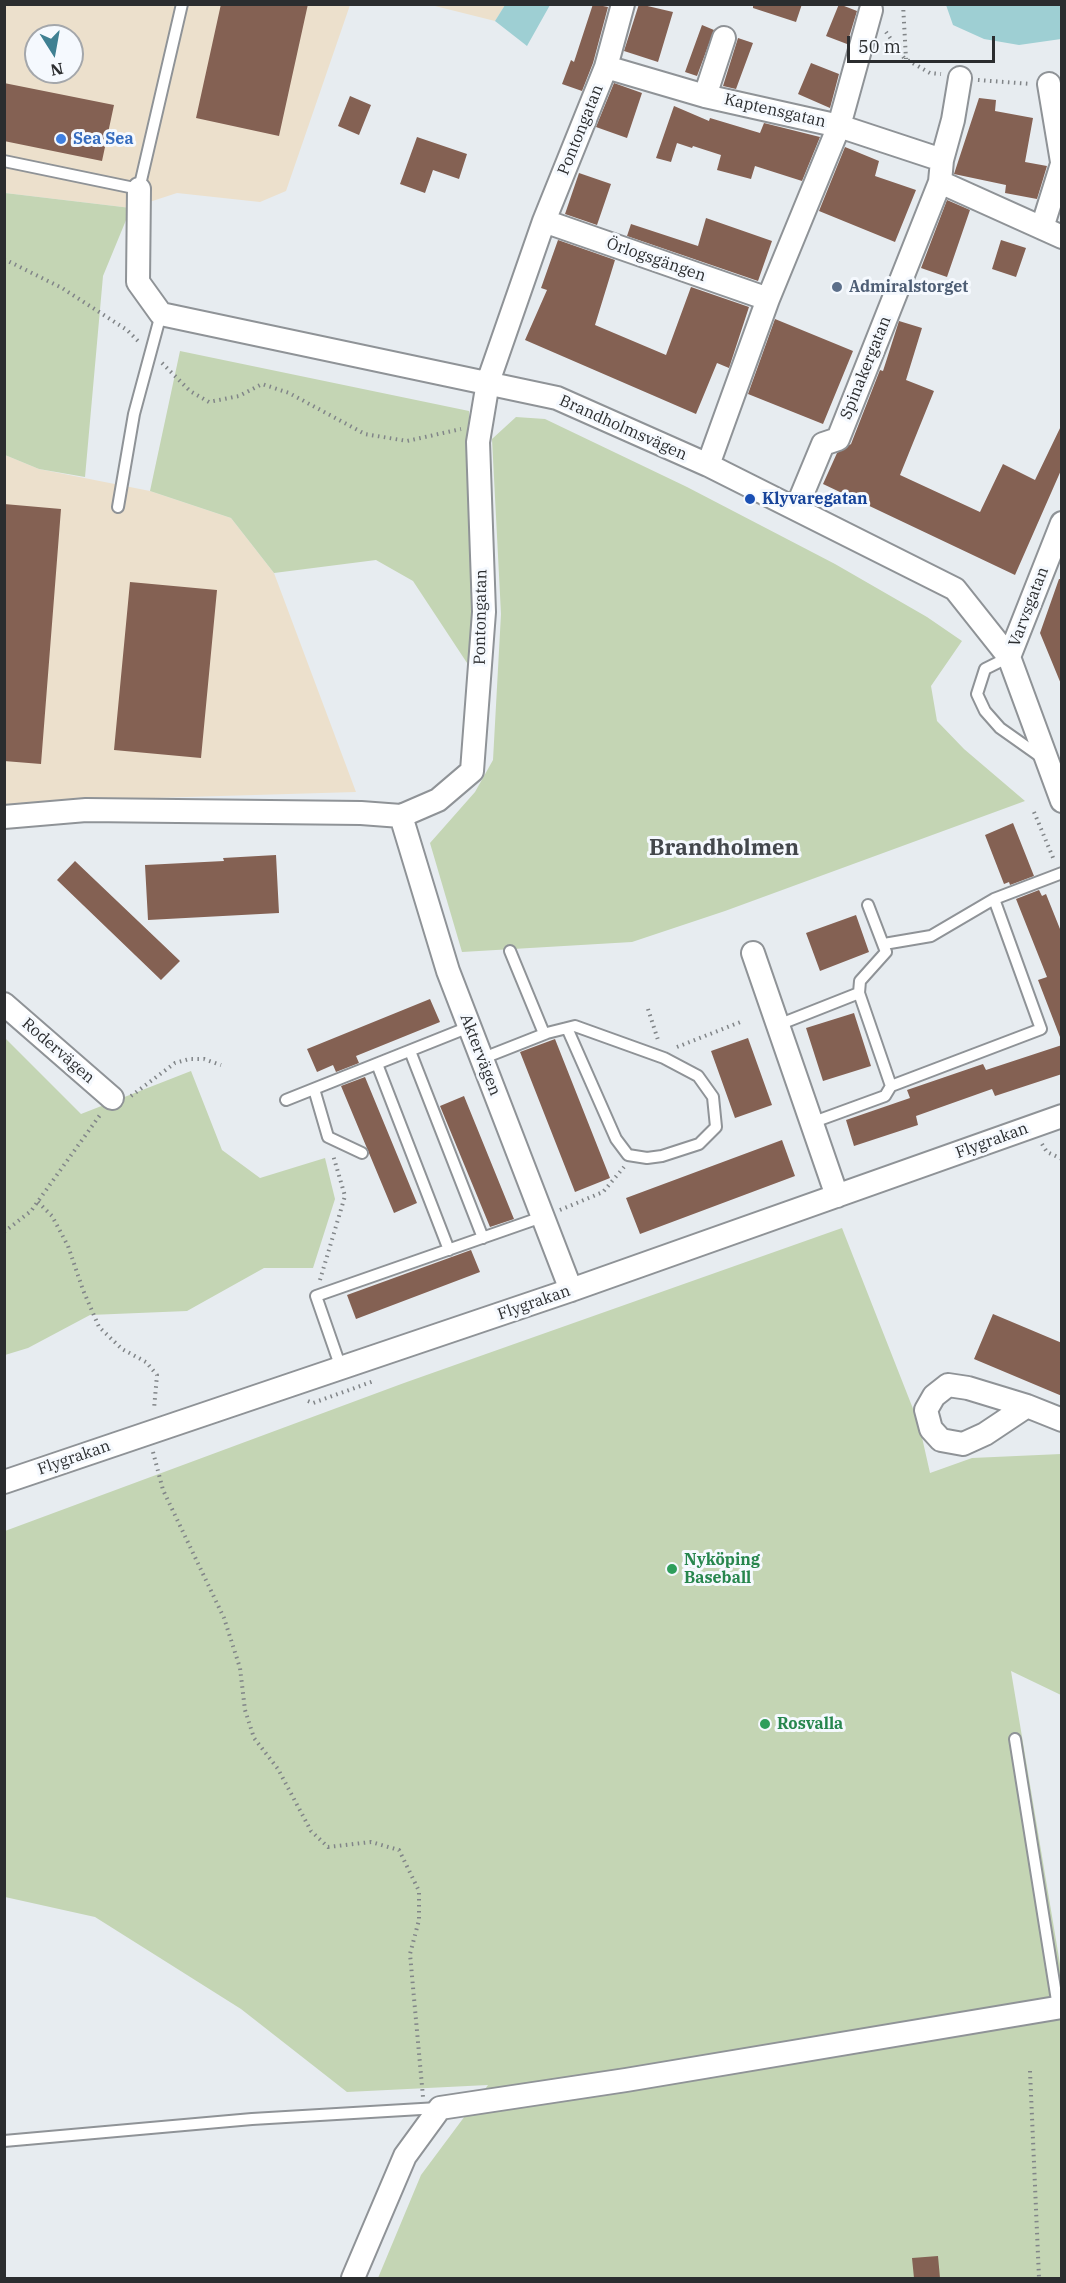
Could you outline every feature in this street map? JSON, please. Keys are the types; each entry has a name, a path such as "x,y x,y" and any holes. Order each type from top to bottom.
{"street":[{"name":"Pontongatan","path":"4,817 86,810 361,813 401,816 438,800 472,771 484,612 478,441 488,382 544,221 606,68 623,4"},
{"path":"708,465 768,299 839,126 871,10"},
{"path":"705,96 724,38"},
{"name":"Kaptensgatan","path":"606,68 705,96 839,126 941,171 1052,232"},
{"name":"Spinakergatan","path":"796,509 823,444 838,439 941,171 960,78"},
{"path":"1049,84 1062,163 1052,232"},
{"path":"139,189 138,282 161,314"},
{"name":"Örlogsgängen","path":"544,221 768,299"},
{"name":"Brandholmsvägen","path":"161,314 557,398 708,465 955,589 1009,657 1062,801"},
{"name":"Varvsgatan","path":"1009,657 1062,523"},
{"name":"Aktervägen","path":"401,816 448,971 571,1290"},
{"path":"753,953 837,1196"},
{"name":"Rodervägen","path":"4,1004 112,1098"},
{"name":"Flygrakan","path":"4,1482 571,1290 1062,1116"},
{"path":"1027,1406 1062,1420"},
{"path":"353,2278 405,2156 432,2109 626,2080 1060,2007"}],"lane":[{"path":"4,161 139,189 182,4"},
{"path":"118,507 149,351 161,314"},
{"path":"1009,657 985,669 977,694 985,711 1000,728 1046,760"},
{"path":"884,944 931,936 994,899 1061,874"},
{"path":"811,1123 885,1096 891,1086 1041,1029 994,899"},
{"path":"868,905 886,952 860,981 859,993 891,1086"},
{"path":"510,951 543,1031"},
{"path":"778,1025 859,993"},
{"path":"482,1059 547,1033 567,1028 575,1026 663,1056 698,1076 713,1097 716,1127 699,1144 662,1156 647,1158 628,1155 616,1139 567,1028"},
{"path":"286,1100 469,1027"},
{"path":"410,1052 483,1238"},
{"path":"377,1064 449,1250"},
{"path":"314,1089 328,1137 362,1152"},
{"path":"341,1368 316,1296 543,1217"},
{"path":"1015,1739 1060,2007"},
{"path":"4,2141 252,2119 432,2109"}],"path":[{"path":"903,4 906,59"},
{"path":"4,260 62,288 127,330 190,391 209,402 239,396 262,384 289,393 365,434 407,441 480,426"},
{"path":"1034,812 1061,874"},
{"path":"648,1010 663,1056 743,1021"},
{"path":"4,1232 38,1202 112,1098 125,1099 134,1095 175,1063 189,1059 204,1059 221,1065"},
{"path":"324,1262 345,1196 333,1155"},
{"path":"543,1217 603,1192 625,1165 628,1155"},
{"path":"38,1202 52,1215 68,1246 99,1327 122,1349 146,1362 157,1375 157,1396 150,1433 163,1490 224,1618 240,1668 246,1710 254,1738 278,1769 311,1831 328,1847 371,1842 399,1850 419,1891 419,1920 410,1954 421,2056 432,2109"},
{"path":"1030,2071 1039,2278"}],"shaded area":[{"path":"5,5 350,5 286,191 260,202 177,193 131,208 5,193"},
{"path":"431,5 505,5 495,21"},
{"path":"5,455 39,469 150,491 231,518 274,573 356,792 86,800 5,806"}],"green space":[{"path":"5,193 131,208 103,276 85,477 39,469 5,455"},
{"path":"180,351 469,411 475,609 471,669 413,581 376,560 274,573 231,518 150,491"},
{"path":"516,417 545,419 687,487 835,564 927,617 962,641 931,686 937,721 964,749 1025,801 725,911 632,942 462,952 430,843 475,792 493,760 501,614 492,439"},
{"path":"4,1037 81,1114 191,1071 222,1150 260,1178 325,1158 335,1199 313,1268 264,1268 187,1311 90,1315 28,1348 5,1355"},
{"name":"Rosvalla","path":"842,1228 919,1424 930,1473 972,1458 1061,1454 1061,1695 1011,1671 1061,1970 1061,2278 378,2278 421,2175 488,2085 347,2092 241,2009 95,1917 5,1897 5,1531 404,1383"}],"water":[{"path":"505,5 550,5 527,46 495,21"},
{"path":"946,5 1061,5 1061,39 1019,45 984,39 953,25"}],"building":[{"path":"221,4 308,4 279,136 196,118"},
{"path":"593,4 608,7 593,63 582,91 562,84 571,60 574,62"},
{"path":"639,4 673,12 658,62 624,51"},
{"path":"753,4 802,4 796,22 753,8"},
{"path":"839,4 857,11 847,44 826,36"},
{"path":"702,25 714,30 697,76 685,72"},
{"path":"738,38 753,43 736,89 723,86"},
{"path":"811,63 839,74 830,108 798,94"},
{"path":"4,83 114,105 102,161 4,141"},
{"path":"614,83 642,93 627,138 596,127"},
{"path":"350,96 371,105 359,135 338,126"},
{"path":"979,98 996,100 995,111 1033,118 1025,162 1047,166 1037,199 1005,193 1006,185 954,174"},
{"path":"674,106 709,121 710,118 760,133 764,123 820,137 802,181 755,166 751,179 717,170 721,155 693,146 692,148 677,143 671,162 656,158"},
{"path":"417,137 467,154 459,179 433,170 425,193 400,184"},
{"path":"845,147 879,161 875,176 916,190 895,242 819,211"},
{"path":"579,173 611,184 597,225 565,214"},
{"path":"947,200 970,210 947,277 921,268"},
{"path":"706,218 772,241 758,281 627,236 631,224 698,246"},
{"path":"558,240 615,260 595,325 666,355 691,287 749,307 729,368 717,363 696,414 525,340 547,290 541,288"},
{"path":"1001,240 1026,248 1016,277 992,269"},
{"path":"775,319 853,351 823,424 748,394"},
{"path":"899,321 922,328 906,380 934,391 900,475 980,512 1003,464 1035,480 1062,424 1062,468 1015,575 823,484 837,453 851,444 880,370 883,371"},
{"path":"4,504 61,509 41,764 4,761"},
{"path":"1059,579 1062,579 1061,684 1040,633"},
{"path":"130,582 217,590 201,758 114,750"},
{"path":"1013,823 1034,876 1010,885 1009,882 1004,884 985,835"},
{"path":"276,855 279,913 148,920 145,865 224,861 223,858"},
{"path":"75,861 180,961 161,980 57,880"},
{"path":"1039,890 1042,896 1046,894 1062,934 1060,1037 1038,980 1047,977 1016,899"},
{"path":"856,915 869,952 820,971 806,933"},
{"path":"430,999 440,1022 356,1056 359,1063 336,1072 333,1065 317,1072 307,1049"},
{"path":"854,1013 871,1066 823,1081 806,1028"},
{"path":"748,1038 772,1105 735,1118 711,1051"},
{"path":"555,1039 610,1178 575,1192 520,1052"},
{"path":"1062,1045 1062,1074 995,1096 992,1089 916,1116 918,1125 854,1146 846,1120 910,1098 907,1090 983,1064 986,1070"},
{"path":"365,1077 417,1203 394,1213 341,1086"},
{"path":"464,1096 514,1219 490,1227 440,1106"},
{"path":"782,1140 795,1176 640,1234 626,1198"},
{"path":"471,1250 480,1272 356,1319 347,1295"},
{"path":"993,1314 1062,1343 1062,1396 974,1359"},
{"path":"938,2256 940,2278 914,2278 912,2258"}],"place":[{"name":"Sea Sea","path":"61,139"},
{"name":"Admiralstorget","path":"837,287"},
{"name":"Klyvaregatan","path":"750,499"},
{"name":"Nyköping Baseball","path":"672,1569"},
{"name":"Rosvalla","path":"765,1724"}],"district":[{"name":"Brandholmen","path":"724,849"}]}
